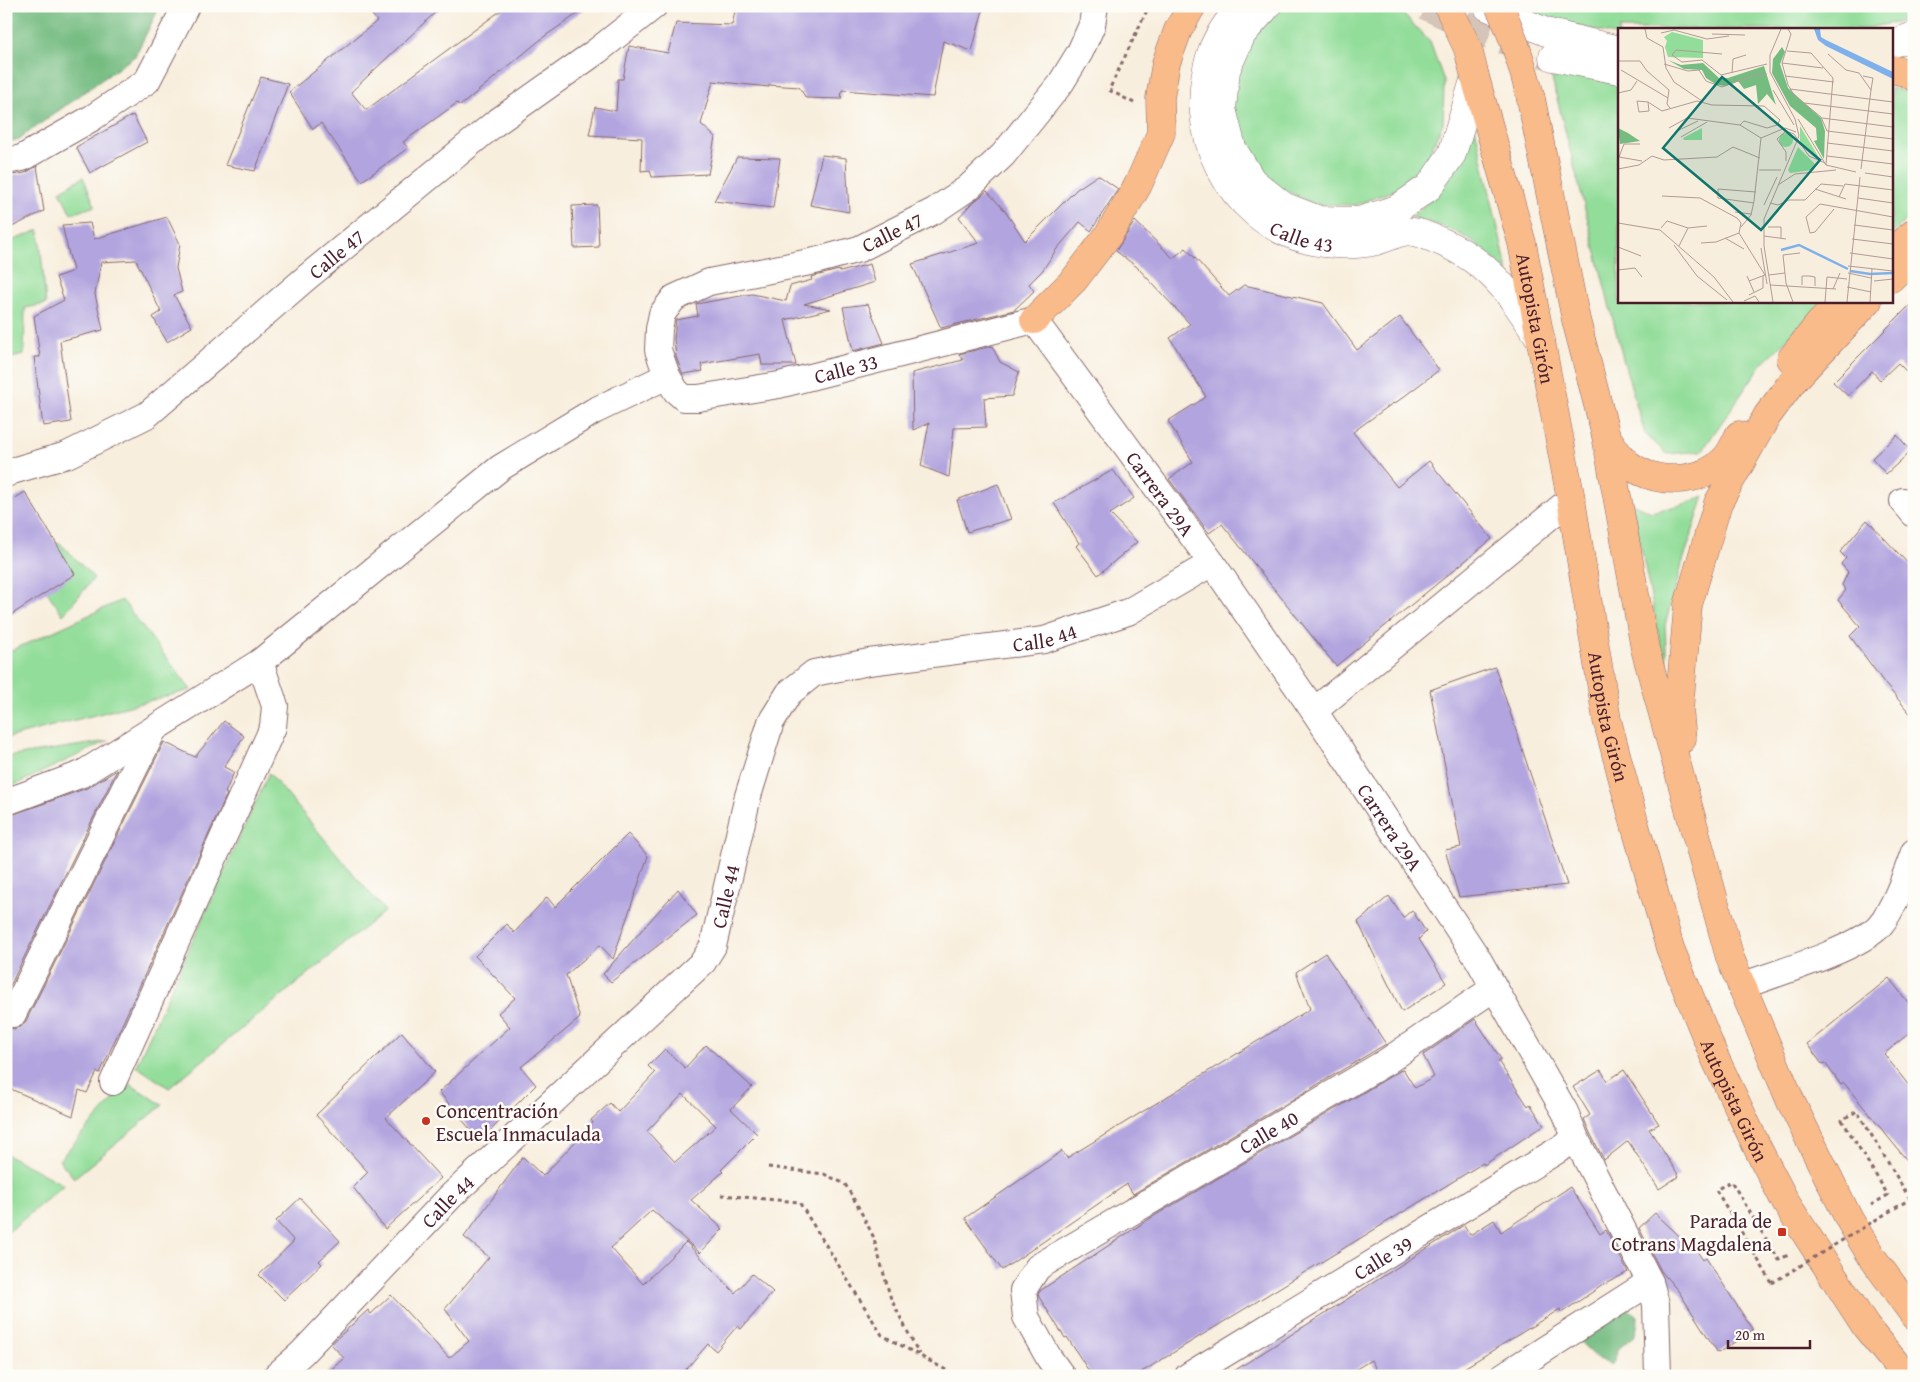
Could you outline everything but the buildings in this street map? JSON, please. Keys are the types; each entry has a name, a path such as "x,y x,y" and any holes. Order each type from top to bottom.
{"highway":[{"path":"1034,320 1074,280 1109,234 1138,185 1161,133 1160,98 1166,63 1178,30 1192,6"},
{"name":"Autopista Girón","path":"1448,6 1468,49 1522,243 1571,499 1607,720 1670,948 1714,1056 1786,1203 1866,1327 1906,1376"},
{"name":"Autopista Girón","path":"1499,6 1513,38 1531,99 1576,320 1606,436 1645,649 1730,958 1791,1102 1849,1219 1872,1257 1914,1315"},
{"path":"1892,69 1906,72 1914,77"},
{"path":"1892,250 1914,233"},
{"path":"1892,277 1914,255"},
{"path":"1606,436 1619,456 1638,470 1660,479 1683,479 1706,472 1725,459 1760,398 1819,324 1840,302"},
{"path":"1691,815 1679,710 1688,605 1718,503 1767,416 1793,381 1867,302"}],"street":[{"path":"6,161 22,158 92,118 147,81 186,6"},
{"name":"Calle 47","path":"8,471 67,455 147,415 306,278 494,124 597,52 654,6"},
{"name":"Calle 47","path":"667,376 658,350 659,329 662,314 674,298 709,282 815,261 859,249 934,211 968,188 1003,155 1061,83 1080,52 1092,25 1095,6"},
{"name":"Calle 43","path":"1241,6 1227,23 1211,53 1203,86 1203,119 1212,152 1223,175 1249,208 1276,227 1307,240 1340,245 1374,241 1406,230 1449,245 1486,269 1502,285 1516,302 1541,340"},
{"name":"Calle 43","path":"1267,6 1242,34 1226,70 1222,109 1232,148 1252,181 1283,206 1320,220 1359,221 1397,209 1429,187 1452,154 1476,77"},
{"path":"1486,6 1546,32 1618,50"},
{"path":"1892,44 1914,36"},
{"path":"1892,57 1914,50"},
{"path":"1553,57 1618,70"},
{"name":"Calle 33","path":"667,376 676,391 684,398 698,398 780,385 1034,320"},
{"name":"Carrera 29A","path":"1034,320 1212,563 1314,711 1478,959 1565,1112 1576,1139 1650,1282 1656,1304 1658,1376"},
{"path":"6,802 82,774 260,662 500,468 594,411 667,376"},
{"path":"1314,711 1571,499"},
{"name":"Calle 44","path":"276,1376 302,1353 450,1197 703,962 713,946 748,796 772,722 789,693 814,673 833,669 869,662 1044,640 1128,612 1212,563"},
{"path":"113,1082 273,727 275,706 260,662"},
{"path":"13,1014 155,728"},
{"path":"1741,986 1806,963 1857,942 1880,926 1894,901 1914,852"},
{"name":"Calle 40","path":"1062,1376 1048,1358 1026,1318 1023,1290 1038,1267 1386,1062 1494,988"},
{"name":"Calle 39","path":"1188,1376 1576,1139"},
{"path":"1503,1376 1650,1282"}],"path":[{"path":"1779,1260 1731,1181 1716,1190 1772,1283 1910,1199 1857,1111 1842,1120 1888,1195"},
{"path":"768,1167 824,1174 845,1184 873,1236 891,1299 919,1354"},
{"path":"721,1195 799,1202 882,1334 957,1376"}],"green space":[{"path":"15,6 160,6 135,56 19,139 6,143 6,13"},
{"path":"1287,6 1390,6 1401,12 1430,42 1444,81 1443,123 1426,161 1395,190 1356,205 1314,204 1276,186 1247,156 1232,117 1234,75 1251,37 1282,8"},
{"path":"1532,6 1914,6 1914,18 1869,28 1618,28 1618,36 1534,15"},
{"path":"1549,67 1618,85 1618,302 1825,302 1762,364 1702,451 1667,454 1645,434 1623,359"},
{"path":"1892,88 1914,94 1914,210 1892,235"},
{"path":"1474,123 1508,273 1466,237 1439,225 1411,217 1429,201"},
{"path":"83,177 95,206 71,214 60,191"},
{"path":"39,230 46,304 25,308 24,355 6,359 6,243"},
{"path":"1704,496 1665,625 1667,676 1632,503 1651,512 1681,505"},
{"path":"59,542 94,578 63,615 27,563"},
{"path":"122,600 191,690 6,738 6,653"},
{"path":"108,741 6,789 6,757"},
{"path":"269,773 385,911 169,1088 136,1066"},
{"path":"128,1083 163,1105 74,1178 59,1160"},
{"path":"6,1154 64,1185 6,1234"},
{"path":"1623,1304 1638,1317 1636,1335 1619,1348 1612,1365 1598,1359 1578,1340"}],"tunnel":[{"path":"1426,6 1485,34 1553,57"}],"place":[{"name":"Concentración Escuela Inmaculada","path":"426,1121"},
{"name":"Parada de Cotrans Magdalena","path":"1782,1232"}]}
